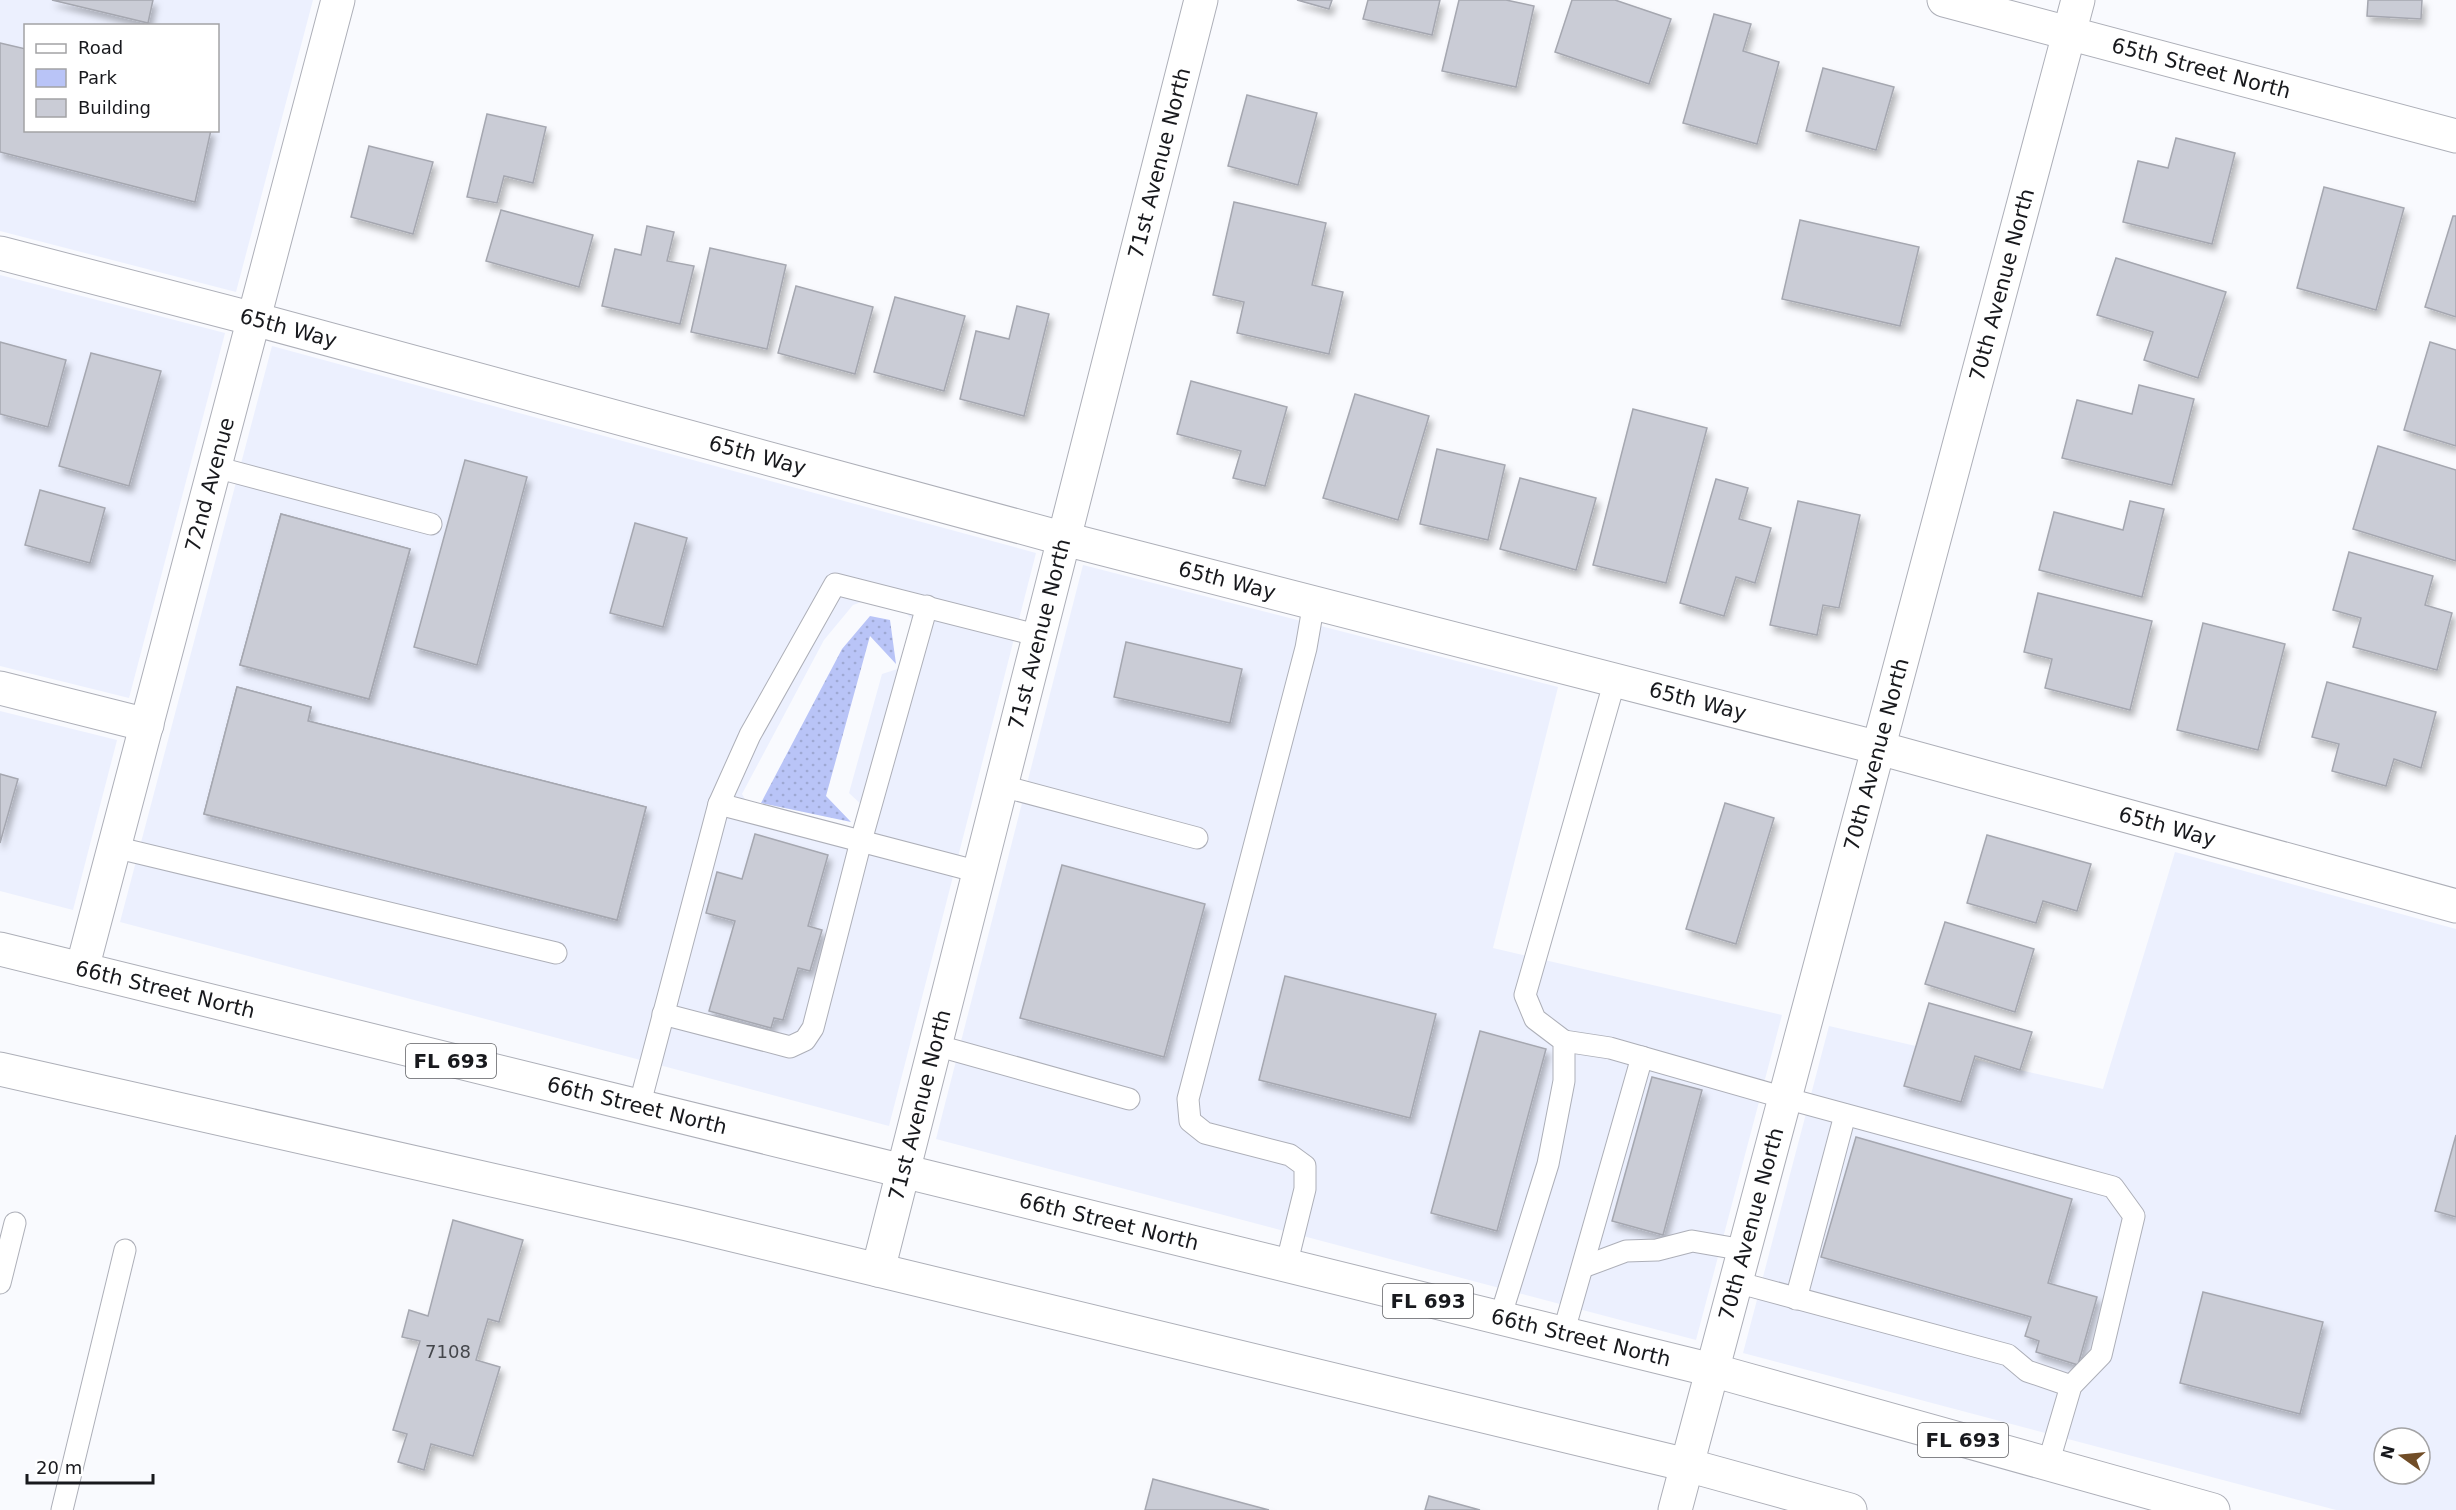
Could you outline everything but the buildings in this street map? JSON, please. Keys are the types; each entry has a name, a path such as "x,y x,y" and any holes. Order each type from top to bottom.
{"street":[{"name":"72nd Avenue","path":"82,969 338,0"},
{"name":"71st Avenue North","path":"878,1270 1201,0"},
{"name":"65th Street North","path":"1944,0 2456,136"},
{"name":"70th Avenue North","path":"1675,1510 2078,0"},
{"name":"65th Way","path":"0,253 254,319 1065,539 1879,748 2456,906"},
{"path":"0,688 147,725"},
{"name":"66th Street North","path":"0,949 1712,1370 2213,1510"},
{"path":"0,1070 687,1224 1687,1465 1850,1510"}],"lane":[{"path":"215,466 431,524"},
{"path":"639,1107 719,804 750,735 835,584 1040,636"},
{"path":"1286,1266 1305,1190 1305,1166 1290,1155 1205,1133 1190,1121 1188,1099 1306,648 1314,602"},
{"path":"663,1014 790,1047 805,1040 813,1028 861,841 927,606"},
{"path":"1615,680 1525,995 1535,1019 1564,1041 1610,1048 1845,1115 2113,1187 2134,1216 2101,1355 2071,1386 2048,1464"},
{"path":"1002,786 1197,838"},
{"path":"719,804 979,872"},
{"path":"114,847 556,953"},
{"path":"1500,1318 1548,1164 1564,1082 1564,1041"},
{"path":"935,1045 1129,1099"},
{"path":"1563,1334 1642,1057"},
{"path":"1796,1299 1845,1115"},
{"path":"0,1283 15,1223"},
{"path":"1583,1267 1626,1251 1657,1250 1692,1241 1744,1250"},
{"path":"62,1510 125,1250"},
{"path":"1736,1282 2008,1355 2027,1371 2071,1386"}],"shaded area":[{"path":"0,0 313,0 236,292 0,231"},
{"path":"0,275 225,333 129,698 0,666"},
{"path":"272,346 1036,553 889,1126 120,922","holes":["873,598 894,602 912,619 916,663 882,674 849,793 867,810 848,840 757,821 742,794 824,640 853,605"]},
{"path":"1083,565 1558,687 1493,948 1782,1015 1696,1340 936,1139"},
{"path":"0,711 117,740 73,910 0,891"},
{"path":"2175,852 2456,929 2456,1510 2336,1510 1743,1353 1829,1026 2103,1089"}],"green space":[{"path":"870,616 890,620 896,664 870,636 826,796 851,822 761,803 842,649"}]}
